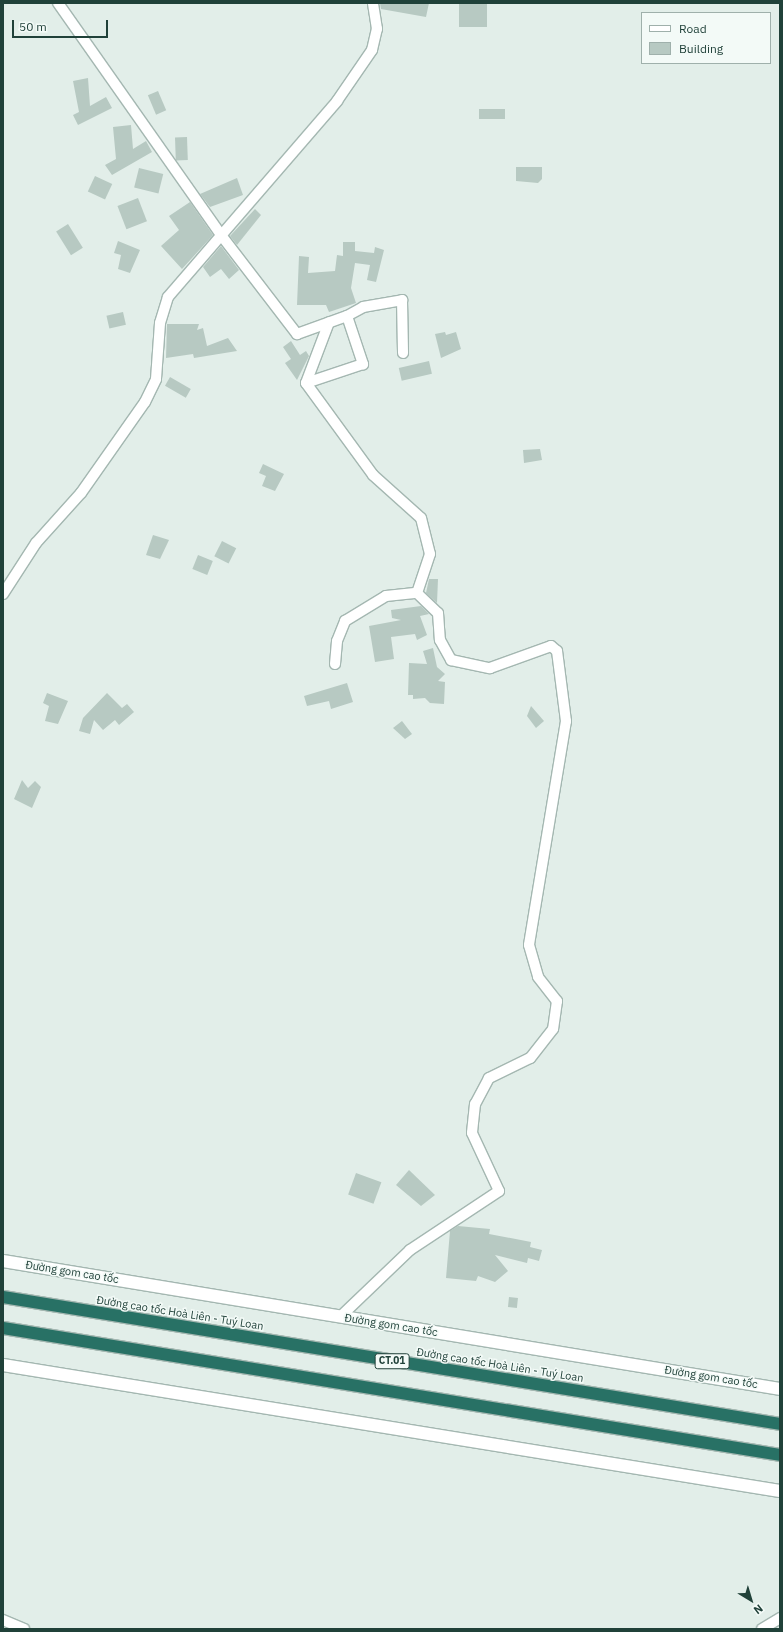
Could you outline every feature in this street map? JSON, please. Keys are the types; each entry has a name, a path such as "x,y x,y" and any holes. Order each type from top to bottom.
{"highway":[{"name":"Đường cao tốc Hoà Liên - Tuý Loan","path":"3,1297 780,1424"},
{"path":"3,1328 780,1455"}],"main road":[{"name":"Đường gom cao tốc","path":"3,1261 780,1389"},
{"path":"3,1365 780,1491"}],"street":[{"path":"58,3 221,235 297,334 347,316 363,307 402,300 403,352"},
{"path":"3,594 36,543 81,493 145,402 156,379 160,323 168,297 337,102 372,50 377,29 373,3"},
{"path":"306,384 362,364 347,316"},
{"path":"306,384 329,322"},
{"path":"306,384 373,475 421,518 430,554 417,593"},
{"path":"335,664 337,641 345,622 386,596 417,593 438,613 440,640 450,660 490,668 551,646 557,651 566,721 529,945 538,977 557,1001 554,1029 545,1043 530,1058 489,1078 475,1104 472,1133 499,1191 410,1250 340,1317"},
{"path":"762,1629 780,1618"},
{"path":"3,1620 24,1629"}],"building":[{"path":"380,3 429,3 426,17 381,9"},
{"path":"459,3 487,3 487,27 459,27"},
{"path":"88,78 90,106 106,97 112,108 78,125 73,115 79,112 73,81"},
{"path":"158,91 166,110 156,115 148,95"},
{"path":"479,109 505,109 505,119 479,119"},
{"path":"131,125 133,149 146,141 152,152 112,175 105,165 116,159 113,127"},
{"path":"175,137 187,137 188,160 176,160"},
{"path":"516,167 542,167 542,179 538,183 516,181"},
{"path":"139,168 163,174 158,193 134,187"},
{"path":"95,176 112,184 105,199 88,191"},
{"path":"237,178 243,195 210,207 200,194"},
{"path":"138,198 147,221 126,229 117,206"},
{"path":"190,202 213,235 182,269 161,246 179,230 169,216"},
{"path":"255,209 261,215 237,245 230,236"},
{"path":"68,224 83,248 71,255 56,231"},
{"path":"118,241 140,250 130,273 118,269 121,255 114,253"},
{"path":"343,242 355,242 355,251 374,253 375,247 384,250 376,282 367,280 370,265 355,263 351,288 356,303 329,312 326,305 297,305 299,256 309,257 308,273 335,271 337,255 343,256"},
{"path":"221,246 239,270 229,279 221,269 210,277 203,267"},
{"path":"123,312 126,325 109,328 106,316"},
{"path":"167,324 199,324 197,330 203,328 207,346 228,338 237,351 194,358 193,354 166,358"},
{"path":"445,332 446,335 456,332 461,349 441,358 435,334"},
{"path":"291,341 300,355 306,351 309,356 297,380 285,363 291,359 283,347"},
{"path":"429,361 432,374 402,381 399,368"},
{"path":"170,377 191,389 186,398 165,386"},
{"path":"540,449 542,460 524,463 523,450"},
{"path":"263,464 284,474 275,491 262,486 266,476 259,473"},
{"path":"153,535 169,540 160,559 146,555"},
{"path":"222,541 236,548 229,563 214,556"},
{"path":"198,555 213,561 207,575 192,569"},
{"path":"429,579 438,579 437,603 426,593"},
{"path":"421,606 429,614 420,616 427,635 417,640 415,634 391,637 394,659 375,662 369,626 401,620 392,618 391,610"},
{"path":"433,648 437,667 445,674 438,681 445,682 444,704 430,703 425,698 413,699 413,695 408,695 409,663 427,664 423,651"},
{"path":"347,683 353,702 331,709 329,701 307,706 304,696"},
{"path":"47,693 68,701 58,724 45,721 49,706 43,703"},
{"path":"107,693 122,708 127,704 134,712 119,725 115,720 103,730 94,720 90,734 79,731 83,718"},
{"path":"531,706 544,721 536,728 527,716"},
{"path":"402,721 412,734 405,739 393,728"},
{"path":"22,780 28,788 35,781 41,787 32,808 14,799"},
{"path":"409,1170 435,1195 421,1206 396,1185"},
{"path":"356,1173 381,1182 374,1204 348,1195"},
{"path":"458,1226 490,1229 489,1234 531,1242 530,1247 542,1250 539,1261 528,1258 527,1263 495,1255 508,1271 495,1282 478,1276 476,1281 446,1278 450,1231"},
{"path":"509,1297 518,1298 517,1308 508,1307"}]}
